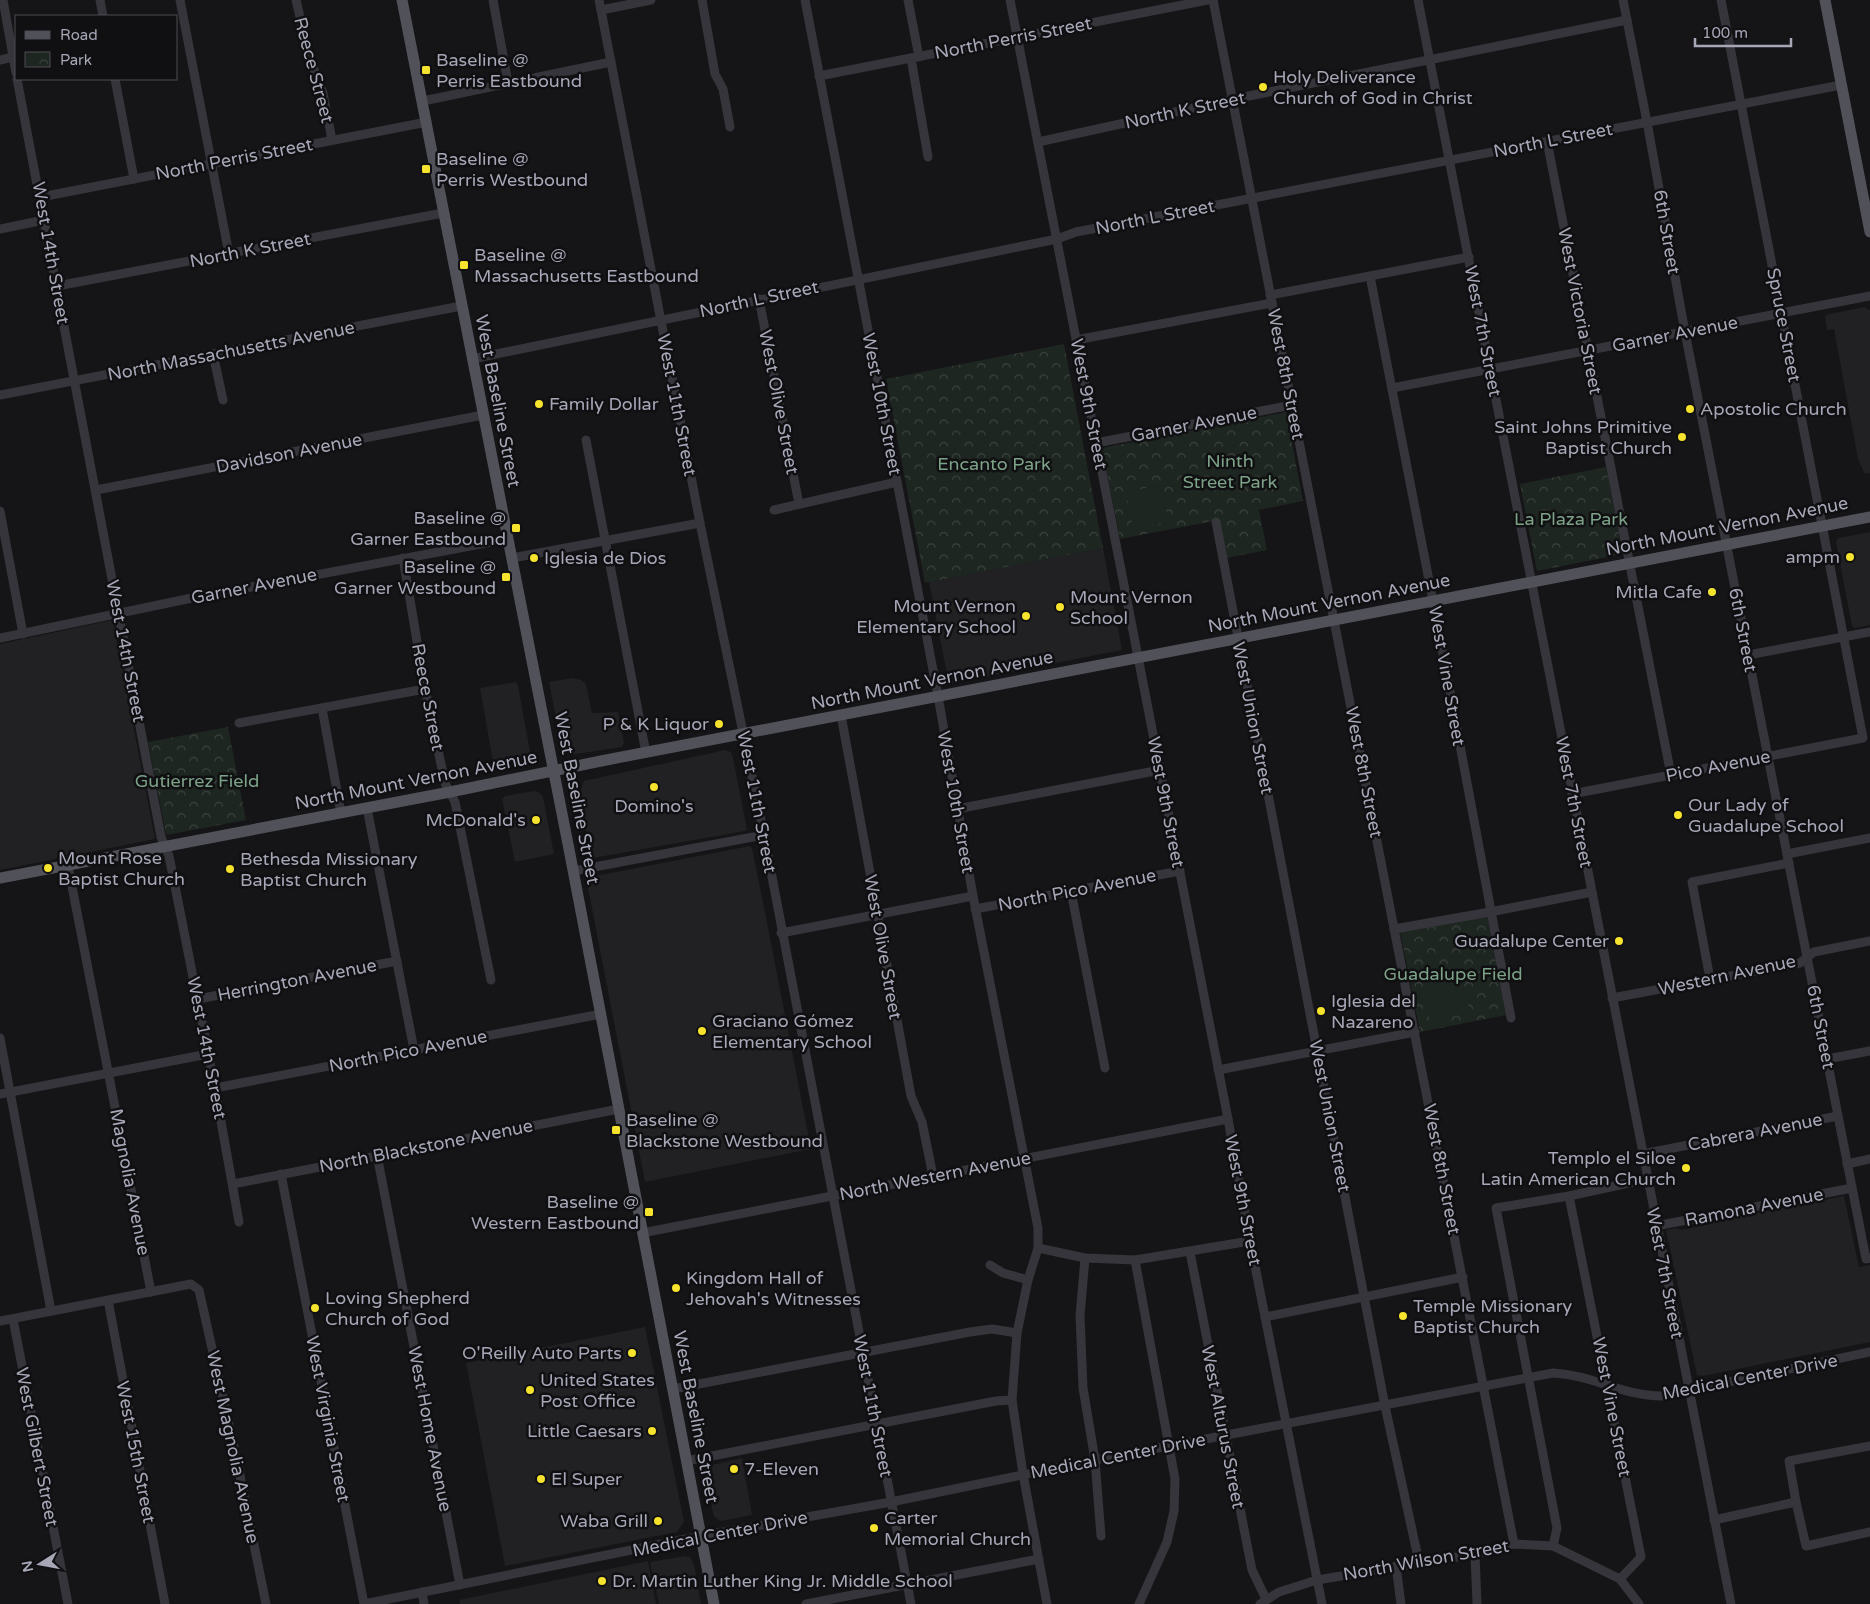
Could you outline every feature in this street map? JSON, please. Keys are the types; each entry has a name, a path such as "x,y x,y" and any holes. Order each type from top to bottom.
{"main road":[{"name":"West Baseline Street","path":"402,0 554,771 714,1604"},
{"path":"1825,0 1870,232"},
{"name":"North Mount Vernon Avenue","path":"0,878 1870,517"}],"street":[{"path":"3,0 15,68"},
{"path":"100,0 103,15"},
{"path":"180,0 228,254"},
{"name":"Reece Street","path":"296,0 309,56 323,92 332,140"},
{"path":"493,0 508,83"},
{"name":"West 11th Street","path":"599,0 700,523 764,835 781,933 911,1604"},
{"path":"602,10 651,0"},
{"path":"702,0 715,74 723,89 730,127"},
{"name":"West 10th Street","path":"804,0 938,696 973,896 1038,1228 1038,1248 1028,1280 1017,1333 1012,1400 1023,1474 1047,1604"},
{"path":"908,0 928,157"},
{"name":"West 9th Street","path":"1010,0 1322,1604"},
{"name":"North Perris Street","path":"819,76 1208,0"},
{"name":"West 8th Street","path":"1213,0 1514,1544"},
{"name":"West 7th Street","path":"1418,0 1469,256 1530,582 1731,1604"},
{"name":"6th Street","path":"1623,0 1767,757 1847,1164 1868,1259"},
{"name":"Spruce Street","path":"1721,0 1863,738"},
{"name":"North K Street","path":"1038,142 1233,99 1627,20"},
{"path":"0,60 13,57"},
{"path":"423,101 611,62"},
{"name":"West 14th Street","path":"17,80 41,197 74,381 158,820 169,856 198,999 239,1222"},
{"path":"115,80 134,179"},
{"name":"North L Street","path":"472,359 858,278 1057,239 1076,232 1841,85"},
{"name":"North Perris Street","path":"41,197 427,122"},
{"name":"West Victoria Street","path":"1547,141 1671,776"},
{"name":"North K Street","path":"57,286 443,213"},
{"path":"0,229 44,220"},
{"path":"1076,340 1469,256"},
{"name":"West Vine Street","path":"1370,276 1511,1018"},
{"name":"Garner Avenue","path":"1392,388 1870,296"},
{"name":"West Olive Street","path":"759,299 799,504"},
{"name":"North Massachusetts Avenue","path":"0,395 461,306"},
{"path":"213,354 223,400"},
{"name":"Garner Avenue","path":"1096,443 1292,405"},
{"name":"Davidson Avenue","path":"96,490 483,416"},
{"path":"586,440 646,753"},
{"path":"774,510 897,482"},
{"path":"0,511 23,634"},
{"name":"West Union Street","path":"1216,522 1364,1298 1418,1562"},
{"path":"512,558 700,523"},
{"name":"Garner Avenue","path":"0,638 119,615 187,599 508,539"},
{"name":"Reece Street","path":"402,558 425,689 445,783 455,802 491,980"},
{"path":"1748,655 1870,632"},
{"path":"239,723 425,689"},
{"path":"322,708 341,813"},
{"name":"West Olive Street","path":"841,715 911,1096 922,1122 933,1176"},
{"name":"Pico Avenue","path":"1572,794 1863,738"},
{"path":"958,809 1160,770"},
{"path":"367,808 414,1050"},
{"path":"573,871 764,835"},
{"path":"1710,979 1692,882 1870,838"},
{"path":"68,866 110,1073"},
{"name":"North Pico Avenue","path":"976,909 1180,871"},
{"path":"1070,891 1105,1068"},
{"path":"1394,928 1592,892"},
{"name":"North Pico Avenue","path":"781,933 973,896"},
{"name":"Western Avenue","path":"1612,998 1800,962 1814,952 1870,941"},
{"name":"Herrington Avenue","path":"198,999 397,961"},
{"name":"North Pico Avenue","path":"215,1088 601,1014"},
{"path":"1218,1070 1415,1032"},
{"path":"0,1038 51,1311"},
{"path":"1827,1059 1870,1050"},
{"path":"0,1094 208,1054"},
{"name":"Magnolia Avenue","path":"110,1073 151,1292"},
{"name":"North Blackstone Avenue","path":"233,1184 619,1109"},
{"name":"Cabrera Avenue","path":"1642,1154 1838,1116"},
{"name":"North Western Avenue","path":"642,1233 1228,1120"},
{"name":"West Home Avenue","path":"377,1155 460,1585"},
{"path":"1847,1164 1870,1159"},
{"name":"West Virginia Street","path":"281,1174 364,1604"},
{"path":"1553,1546 1557,1528 1496,1208 1570,1196 1647,1179"},
{"name":"Ramona Avenue","path":"1656,1226 1852,1188"},
{"name":"West Vine Street","path":"1570,1196 1642,1557 1620,1579"},
{"path":"1038,1248 1085,1258 1135,1260 1250,1241"},
{"name":"West Alturus Street","path":"1190,1252 1252,1570 1263,1601"},
{"path":"1085,1258 1080,1316 1083,1388 1095,1460 1101,1536"},
{"path":"1135,1260 1175,1479 1174,1511 1167,1542 1139,1604"},
{"path":"990,1265 1003,1273 1028,1280"},
{"path":"1265,1317 1463,1277"},
{"name":"West Magnolia Avenue","path":"151,1292 190,1284 199,1290 236,1456 266,1604"},
{"path":"0,1321 151,1292"},
{"name":"West 15th Street","path":"108,1300 165,1604"},
{"name":"West Gilbert Street","path":"13,1320 68,1604"},
{"path":"673,1389 977,1331 992,1329 1017,1333"},
{"name":"Medical Center Drive","path":"364,1604 701,1536 891,1502 1023,1474 1553,1373 1586,1377 1621,1391 1645,1396 1662,1396 1870,1352"},
{"path":"686,1461 996,1401 1012,1400"},
{"path":"1870,1446 1789,1461 1806,1546 1870,1532"},
{"path":"1714,1520 1796,1502"},
{"name":"North Wilson Street","path":"1263,1601 1279,1592 1317,1580 1475,1554 1514,1544 1553,1546 1620,1579"},
{"path":"1475,1554 1477,1604"},
{"path":"806,1604 1039,1559"},
{"path":"1396,1566 1401,1604"},
{"path":"1620,1579 1639,1604"},
{"path":"422,1592 424,1604"}],"shaded area":[{"path":"1864,307 1870,310 1870,473 1865,474 1858,459 1834,329 1827,330 1825,315"},
{"path":"1870,532 1870,625 1855,628 1852,626 1836,542 1838,538"},
{"name":"Mount Vernon Elementary School","path":"1103,548 1122,650 949,684 929,582"},
{"path":"113,620 155,839 0,870 0,644"},
{"path":"572,678 581,680 586,684 592,713 618,712 624,743 622,747 570,755 562,751 549,682"},
{"path":"516,682 530,759 494,767 480,688"},
{"path":"725,750 731,752 733,758 747,829 745,831 593,858 579,795 584,781"},
{"path":"534,791 540,793 543,797 554,854 515,862 502,799 505,796"},
{"name":"Graciano Gómez Elementary School","path":"750,846 752,848 765,912 811,1149 645,1182 587,883 590,877"},
{"path":"1844,1196 1859,1267 1870,1265 1870,1342 1703,1376 1697,1375 1666,1230 1676,1228 1682,1230 1725,1219"},
{"path":"645,1327 684,1522 677,1532 505,1566 466,1363"},
{"path":"742,1458 752,1515 721,1521 713,1514 707,1469 712,1465"},
{"path":"685,1556 691,1558 694,1564 701,1604 659,1604 650,1562"},
{"name":"Dr. Martin Luther King Jr. Middle School","path":"648,1561 656,1604 460,1604 459,1600"}],"green space":[{"name":"Encanto Park","path":"1064,344 1103,548 925,583 886,379"},
{"name":"Ninth Street Park","path":"1286,412 1303,501 1259,510 1267,550 1227,558 1219,520 1120,539 1102,448"},
{"name":"La Plaza Park","path":"1606,467 1623,554 1537,571 1520,484"},
{"path":"1162,485 1168,522 1133,528 1126,492"},
{"name":"Gutierrez Field","path":"228,727 246,820 166,835 148,742"},
{"name":"Guadalupe Field","path":"1487,915 1506,1015 1420,1032 1400,932"},
{"path":"1448,978 1461,985 1467,999 1469,1013 1434,1020 1429,1017 1422,981"}],"place":[{"name":"Baseline @ Perris Eastbound","path":"426,70"},
{"name":"Holy Deliverance Church of God in Christ","path":"1263,87"},
{"name":"Baseline @ Perris Westbound","path":"426,169"},
{"name":"Baseline @ Massachusetts Eastbound","path":"464,265"},
{"name":"Family Dollar","path":"539,404"},
{"name":"Apostolic Church","path":"1690,409"},
{"name":"Saint Johns Primitive Baptist Church","path":"1682,437"},
{"name":"Baseline @ Garner Eastbound","path":"516,528"},
{"name":"ampm","path":"1850,557"},
{"name":"Iglesia de Dios","path":"534,558"},
{"name":"Baseline @ Garner Westbound","path":"506,577"},
{"name":"Mitla Cafe","path":"1712,592"},
{"name":"Mount Vernon School","path":"1060,607"},
{"name":"Mount Vernon Elementary School","path":"1026,616"},
{"name":"P & K Liquor","path":"719,724"},
{"name":"Domino's","path":"654,787"},
{"name":"Our Lady of Guadalupe School","path":"1678,815"},
{"name":"McDonald's","path":"536,820"},
{"name":"Mount Rose Baptist Church","path":"48,868"},
{"name":"Bethesda Missionary Baptist Church","path":"230,869"},
{"name":"Guadalupe Center","path":"1619,941"},
{"name":"Iglesia del Nazareno","path":"1321,1011"},
{"name":"Graciano Gómez Elementary School","path":"702,1031"},
{"name":"Baseline @ Blackstone Westbound","path":"616,1130"},
{"name":"Templo el Siloe Latin American Church","path":"1686,1168"},
{"name":"Baseline @ Western Eastbound","path":"649,1212"},
{"name":"Kingdom Hall of Jehovah's Witnesses","path":"676,1288"},
{"name":"Loving Shepherd Church of God","path":"315,1308"},
{"name":"Temple Missionary Baptist Church","path":"1403,1316"},
{"name":"O'Reilly Auto Parts","path":"632,1353"},
{"name":"United States Post Office","path":"530,1390"},
{"name":"Little Caesars","path":"652,1431"},
{"name":"7-Eleven","path":"734,1469"},
{"name":"El Super","path":"541,1479"},
{"name":"Waba Grill","path":"658,1521"},
{"name":"Carter Memorial Church","path":"874,1528"},
{"name":"Dr. Martin Luther King Jr. Middle School","path":"602,1581"}]}
